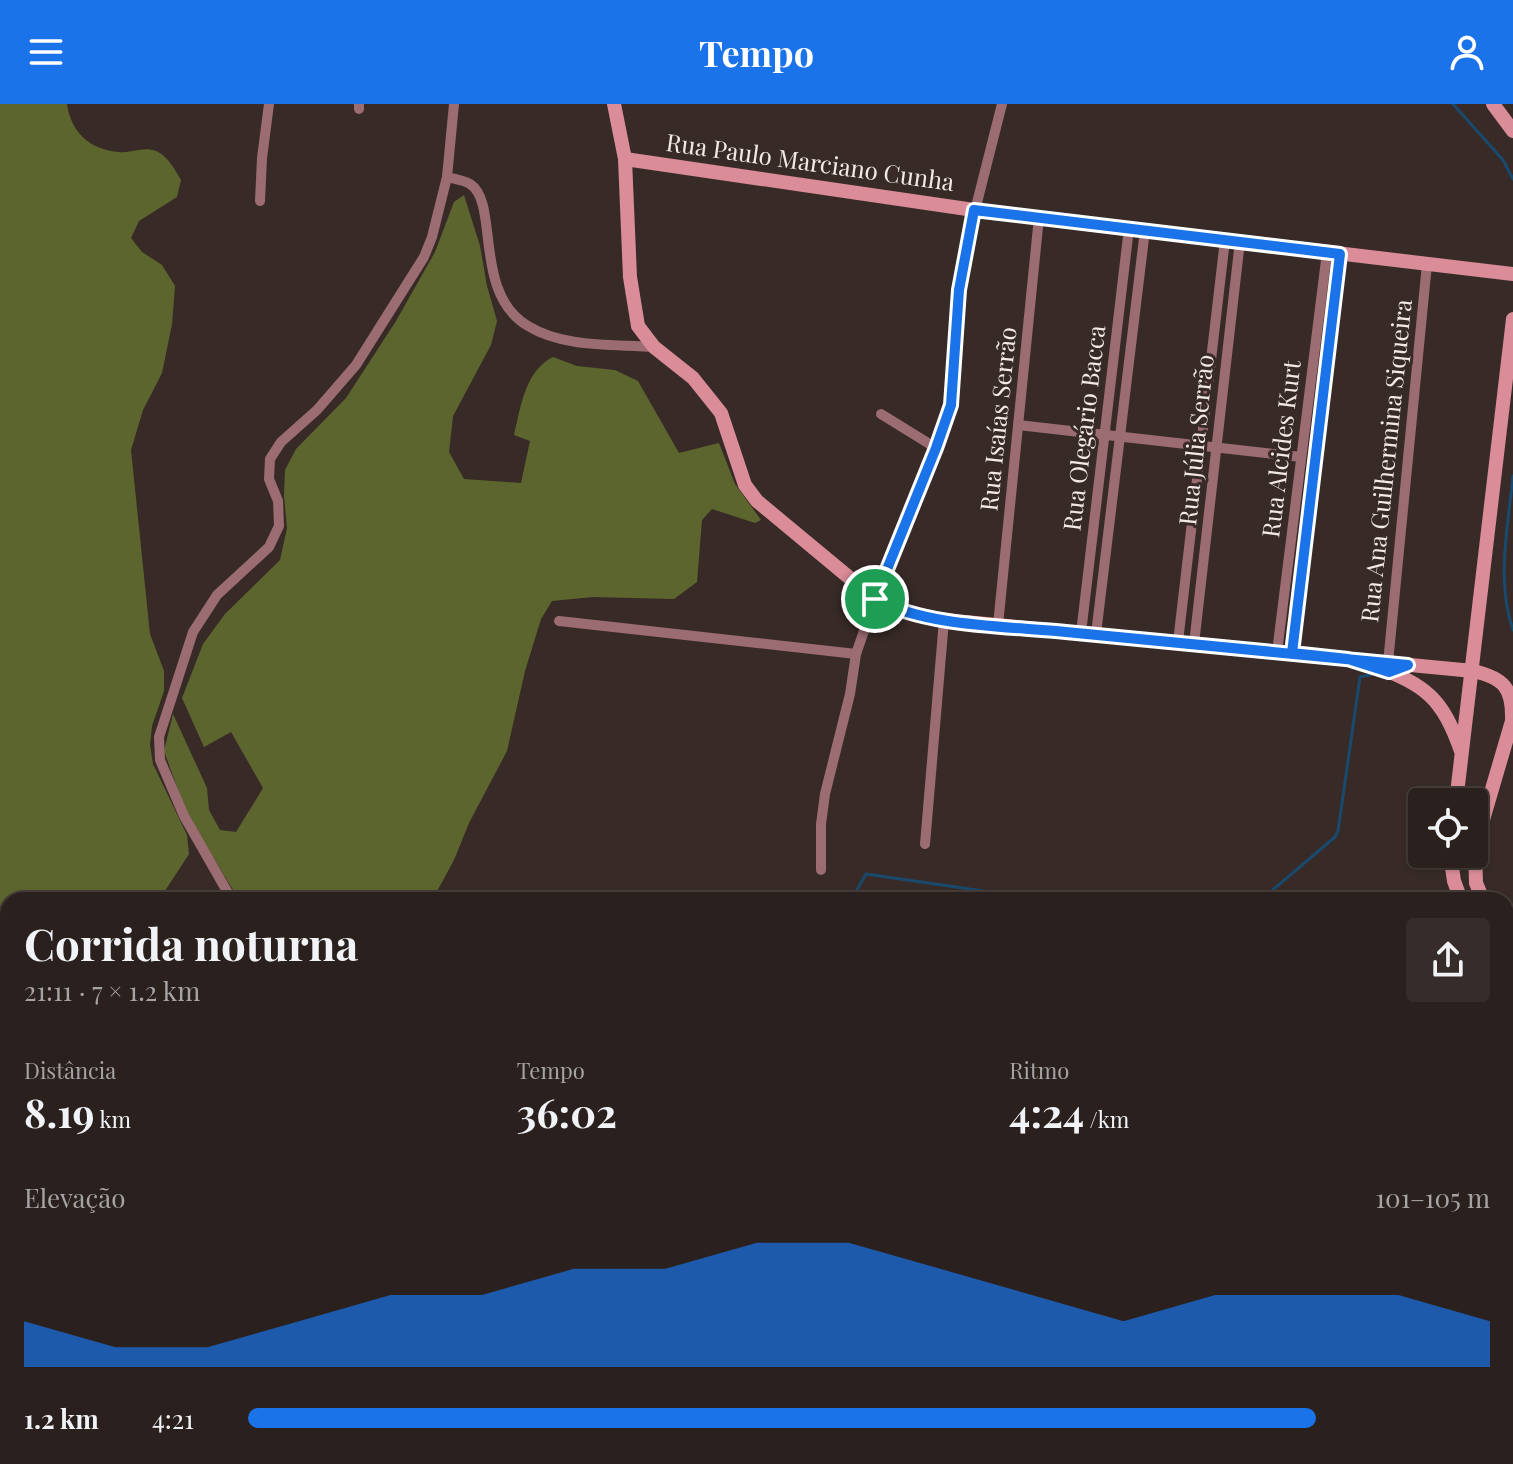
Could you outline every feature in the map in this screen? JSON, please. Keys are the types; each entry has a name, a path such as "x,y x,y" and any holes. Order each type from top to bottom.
{"street":[{"path":"260,201 269,104"},
{"path":"227,892 184,816 160,760 159,737 193,632 217,595 269,547 279,526 278,501 269,479 270,459 281,442 317,410 356,365 424,257 447,177 454,104"},
{"path":"614,104 625,159 634,312 642,335 683,368 721,413 745,485 757,501 875,599 897,610 944,620 1292,653 1388,667 1408,665 1473,671 1496,678 1504,684 1513,708 1512,721 1475,847 1473,863 1480,892"},
{"path":"821,870 825,794 850,694 856,654 951,405 959,290 974,210 1002,104"},
{"path":"1493,104 1513,131"},
{"name":"Rua Paulo Marciano Cunha","path":"625,159 974,210 1513,274"},
{"path":"447,177 471,185 484,202 489,264 503,302 527,326 567,341 654,347"},
{"name":"Rua Isaías Serrão","path":"998,625 1039,217"},
{"name":"Rua Olegário Bacca","path":"1088,634 1105,435 1137,229"},
{"name":"Rua Olegário Bacca","path":"1088,634 1120,436 1137,229"},
{"name":"Rua Júlia Serrão","path":"1178,642 1201,446 1232,241"},
{"name":"Rua Júlia Serrão","path":"1194,644 1216,448 1232,241"},
{"name":"Rua Alcides Kurt","path":"1292,653 1317,450 1334,253"},
{"name":"Rua Alcides Kurt","path":"1277,652 1302,453 1334,253"},
{"name":"Rua Ana Guilhermina Siqueira","path":"1388,667 1427,264"},
{"path":"1458,788 1513,319"},
{"path":"881,414 936,448"},
{"path":"1018,425 1216,448 1302,453 1317,450"},
{"path":"1191,536 1206,538"},
{"path":"925,844 944,620"},
{"path":"559,621 856,654"},
{"path":"1388,667 1436,700 1452,726 1462,755"},
{"path":"1452,868 1458,892"}],"green space":[{"path":"0,104 67,104 77,131 90,143 118,152 156,151 168,160 181,180 177,197 139,221 131,238 142,252 162,265 175,286 172,324 162,373 143,410 131,450 150,634 164,671 164,691 152,726 150,745 153,764 187,835 189,854 164,892 0,892"},
{"path":"464,195 480,246 497,321 491,345 453,416 449,452 464,479 521,483 530,441 514,435 519,413 530,380 553,357 577,366 615,370 638,381 679,453 719,443 735,484 761,520 755,523 712,509 702,520 697,582 674,599 593,597 552,601 541,619 525,671 507,751 437,892 234,892 186,812 164,751 173,714 207,788 209,810 220,830 236,832 263,788 231,732 204,747 182,698 203,644 225,614 280,560 287,528 285,470 296,449 346,398 396,321 435,252 454,202"}],"waterway":[{"path":"1453,104 1503,160 1513,179"},
{"path":"1513,476 1504,573 1513,630"},
{"path":"1270,892 1335,837 1338,831 1360,677 1370,675"},
{"path":"856,892 866,874 991,892"}],"route":[{"path":"875,599 897,610 944,620 1292,653 1408,665 1389,672 1348,659 1292,653 1340,254 974,210 959,290 951,405 875,599"}]}
